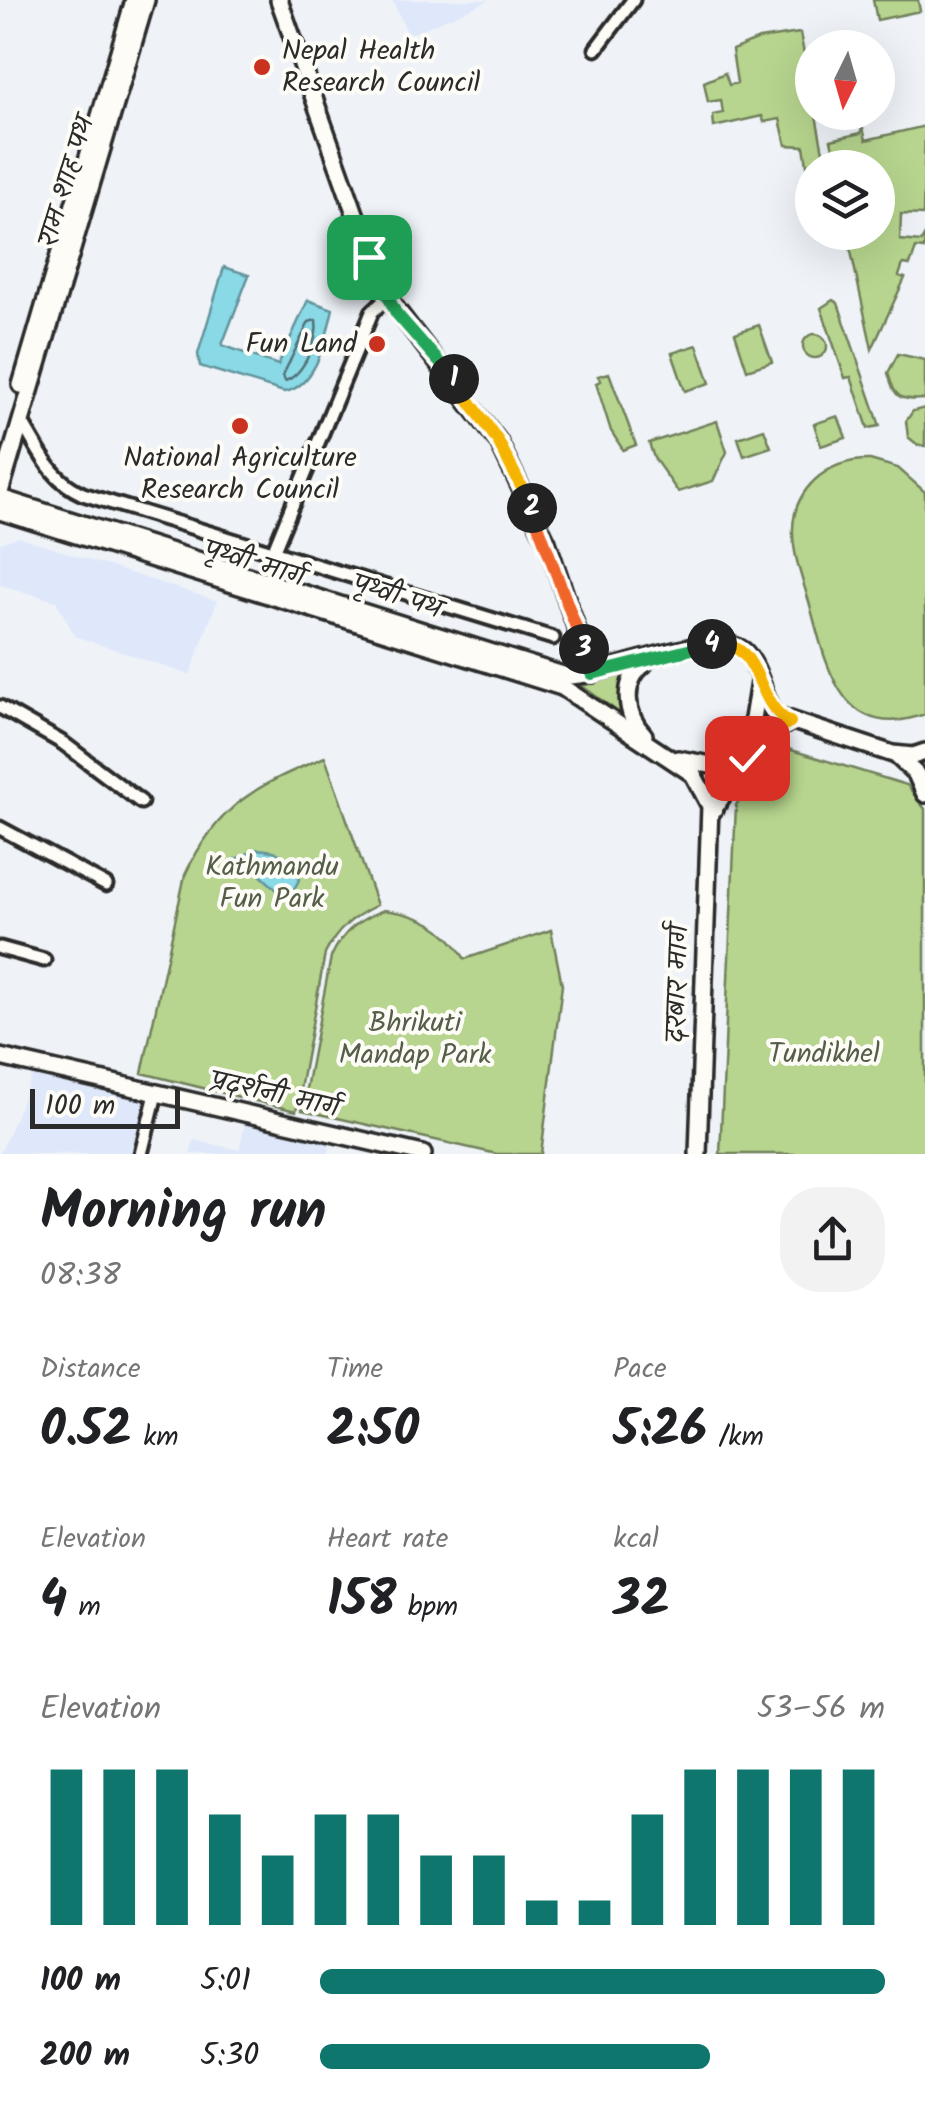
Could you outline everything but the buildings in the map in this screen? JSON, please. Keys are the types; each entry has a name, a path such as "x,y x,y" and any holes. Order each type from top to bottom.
{"main road":[{"name":"राम शाह पथ","path":"0,456 134,0"},
{"name":"राम शाह पथ","path":"0,495 146,0"},
{"path":"279,0 385,295 481,413 498,441 547,542 592,674"},
{"name":"पृथ्वी मार्ग","path":"0,495 223,575"},
{"name":"पृथ्वी मार्ग","path":"0,512 223,575 495,661 566,676 592,674 656,658"},
{"path":"654,746 637,728 628,702 634,673 656,658 700,645 727,644 748,656 775,715 893,754 912,756 925,752"},
{"path":"495,661 562,687 672,758 700,784 710,815"},
{"path":"672,758 732,768 753,719 759,682"},
{"path":"710,815 760,738 790,722"},
{"path":"893,754 910,766 925,794"},
{"name":"दरबार मार्ग","path":"698,1154 710,815"},
{"name":"प्रदर्शनी मार्ग","path":"6,1059 422,1154"}],"street":[{"path":"596,48 633,0"},
{"path":"270,551 364,329 385,295"},
{"path":"20,421 31,446 71,489 553,638"},
{"path":"0,707 63,743 141,802"},
{"path":"0,828 106,885"},
{"path":"0,948 44,960"},
{"path":"141,1154 156,1094"}],"shaded area":[{"path":"392,0 490,0 413,33 407,32"},
{"path":"18,537 217,601 190,675 75,636 56,601 0,585 0,543"},
{"path":"33,1073 153,1100 140,1154 0,1154"},
{"path":"246,1119 331,1143 328,1154 190,1154 194,1140 239,1150"}],"green space":[{"path":"873,0 918,0 920,11 877,20"},
{"path":"795,34 795,130 819,130 823,150 786,145 780,119 764,122 762,116 714,127 713,115 723,113 721,100 708,102 704,82 725,73 729,85 737,83 732,50 759,39"},
{"path":"925,126 923,215 901,214 900,240 921,242 925,235 924,249 916,248 910,265 903,264 899,276 905,278 872,349 851,250 895,250 895,150 833,150 831,140 864,130 866,140"},
{"path":"833,300 838,303 880,426 868,428 851,377 845,378 821,308"},
{"path":"759,325 772,362 747,370 735,333"},
{"path":"815,334 827,346 815,358 803,346"},
{"path":"697,345 710,383 685,391 672,353"},
{"path":"898,354 925,360 925,399 904,398 893,388 888,373"},
{"path":"609,373 636,445 623,450 611,431 596,383 601,381 598,376"},
{"path":"925,408 925,446 908,437 906,421 913,411"},
{"path":"838,416 846,438 821,446 814,424"},
{"path":"717,421 727,452 713,481 678,492 654,458 649,443"},
{"path":"764,429 771,447 744,456 738,438"},
{"path":"870,460 898,468 925,492 925,714 897,721 875,719 857,710 832,676 800,573 793,535 798,504 815,480 840,465"},
{"path":"630,672 620,701 625,717 582,686"},
{"name":"Tundikhel","path":"778,746 907,785 925,809 925,1154 720,1154 736,805 758,775 765,753"},
{"name":"Kathmandu Fun Park","path":"325,757 377,905 346,925 325,954 296,1111 142,1073 185,875 198,851 211,831 242,800"},
{"name":"Bhrikuti Mandap Park","path":"384,910 410,915 441,930 465,959 551,930 562,985 541,1154 497,1154 302,1110 331,957 352,928"}],"water":[{"path":"224,267 249,275 222,345 278,365 308,300 333,309 318,359 305,381 295,388 284,392 200,366 198,354"},
{"path":"258,849 274,851 296,864 300,878 294,889 277,890 257,872 233,873 233,860"}],"place":[{"name":"Nepal Health Research Council","path":"262,67"},
{"name":"Fun Land","path":"377,344"},
{"name":"National Agriculture Research Council","path":"240,426"}],"route":[{"path":"369,257 396,313 462,389 498,441 547,542 592,674 700,645 738,647 752,662 775,715 790,722 760,738 747,758"}]}
